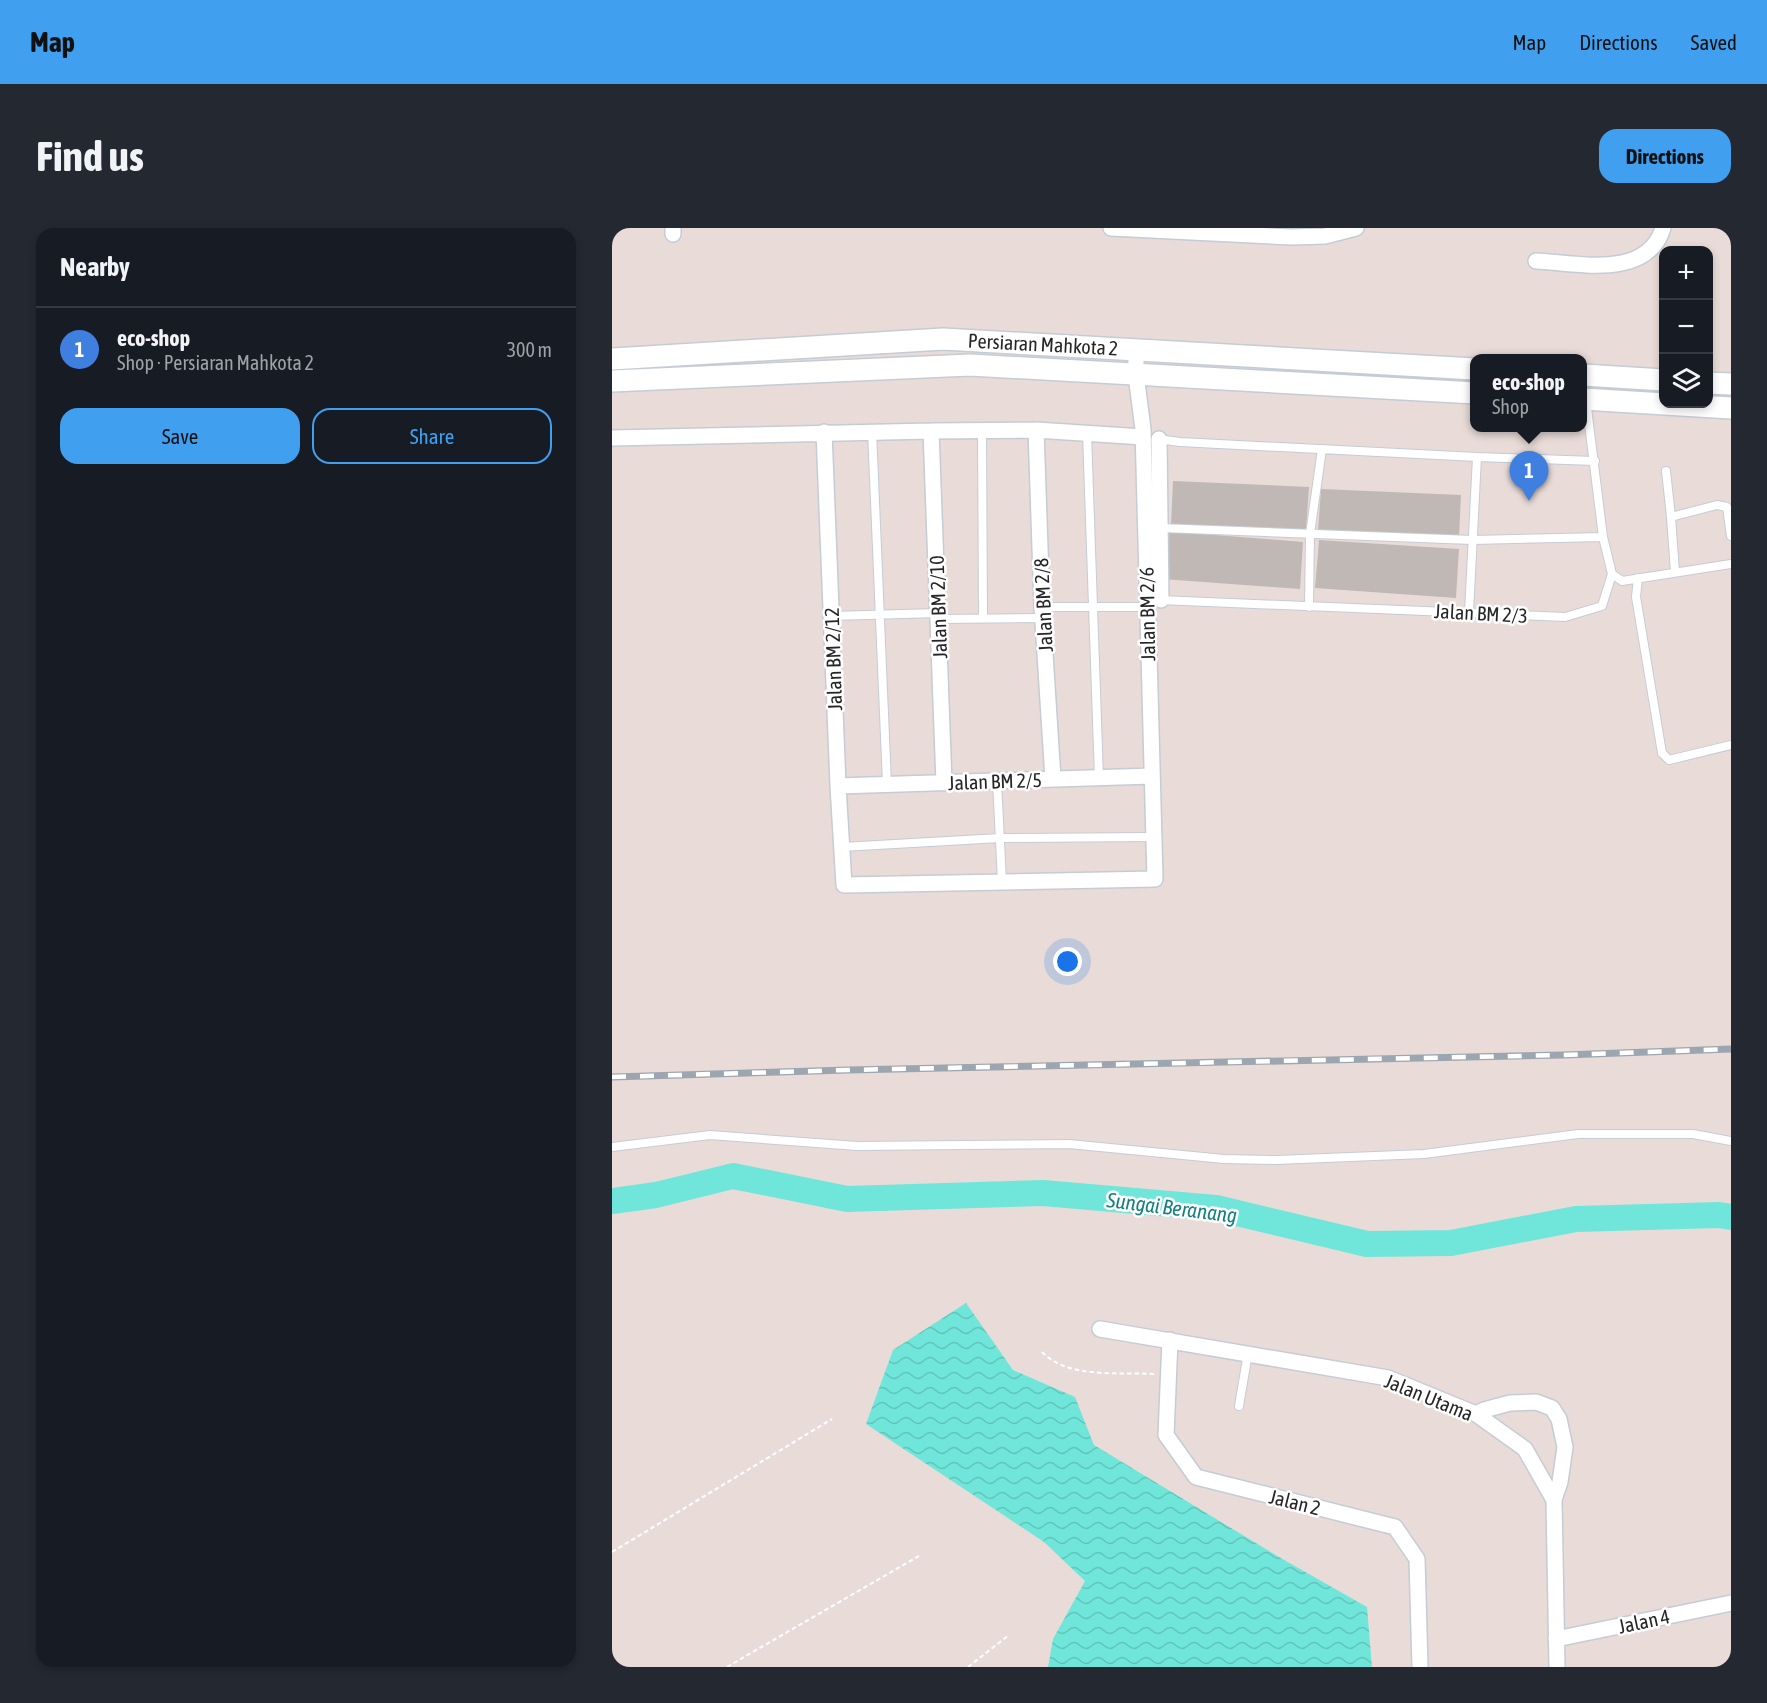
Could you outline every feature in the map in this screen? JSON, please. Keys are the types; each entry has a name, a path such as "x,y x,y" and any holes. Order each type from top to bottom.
{"main road":[{"name":"Persiaran Mahkota 2","path":"612,359 943,339 1136,348 1470,369"},
{"name":"Persiaran Mahkota 2","path":"612,381 970,365 1470,393"},
{"path":"1587,375 1659,380"},
{"path":"1713,383 1731,384"},
{"path":"1587,399 1731,408"}],"street":[{"path":"1112,228 1247,231 1291,237 1325,236 1356,228"},
{"path":"1536,261 1619,265 1643,256 1661,236 1663,228"},
{"name":"Jalan BM 2/6","path":"1002,882 1155,879 1152,776 1152,602 1136,348"},
{"path":"612,438 872,431 1036,430 1143,437"},
{"name":"Jalan BM 2/8","path":"1036,430 1042,612 1053,779"},
{"name":"Jalan BM 2/10","path":"932,431 944,783"},
{"name":"Jalan BM 2/12","path":"824,432 844,885 1002,882"},
{"path":"1152,602 1161,528 1159,439"},
{"name":"Jalan BM 2/5","path":"838,786 1152,776"},
{"name":"Jalan Utama","path":"1101,1329 1388,1378 1476,1414 1525,1449 1554,1500 1557,1667"},
{"name":"Jalan 2","path":"1170,1340 1166,1435 1196,1477 1395,1527 1417,1559 1420,1667"},
{"path":"1476,1414 1510,1403 1536,1402 1552,1408 1559,1419 1565,1447 1560,1482 1554,1500"},
{"name":"Jalan 4","path":"1556,1640 1731,1603"}],"lane":[{"path":"1587,416 1595,461 1602,537 1612,573 1622,580 1729,564 1731,554"},
{"path":"872,431 887,784"},
{"path":"982,431 983,618"},
{"path":"1087,434 1099,778"},
{"path":"1143,437 1322,449 1595,461"},
{"path":"1309,607 1310,534 1322,449"},
{"path":"1468,612 1477,457"},
{"path":"1666,471 1675,572"},
{"path":"1671,517 1717,505 1727,507 1731,536"},
{"path":"1161,528 1472,540 1602,537"},
{"name":"Jalan BM 2/3","path":"831,616 983,618 1152,602 1565,617 1602,606 1612,573"},
{"path":"1638,578 1636,597 1662,753 1669,759 1731,745"},
{"path":"997,781 1002,882"},
{"path":"842,847 1000,838 1153,837"},
{"path":"612,1148 710,1136 857,1146 1069,1144 1224,1159 1276,1160 1424,1154 1578,1134 1693,1134 1731,1141"},
{"path":"1239,1406 1248,1353"}],"path":[{"path":"1042,1352 1050,1360 1081,1371 1168,1375"},
{"path":"612,1552 832,1419"},
{"path":"728,1667 919,1556"},
{"path":"968,1667 1009,1635"}],"water":[{"path":"966,1303 1013,1370 1075,1397 1094,1445 1279,1557 1367,1607 1372,1667 1048,1667 1053,1639 1085,1581 1044,1542 866,1424 893,1350"}],"building":[{"path":"1173,481 1309,487 1306,530 1171,524"},
{"path":"1321,489 1461,495 1459,537 1318,531"},
{"path":"1166,531 1303,542 1300,589 1162,579"},
{"path":"1319,540 1459,549 1456,598 1315,588"}],"waterway":[{"name":"Sungai Beranang","path":"612,1201 656,1195 733,1176 847,1199 1043,1193 1216,1208 1367,1244 1451,1243 1576,1219 1719,1215 1731,1217"}],"railway":[{"path":"612,1077 1564,1055 1731,1049"}],"place":[{"name":"eco-shop","path":"1529,501"}]}
